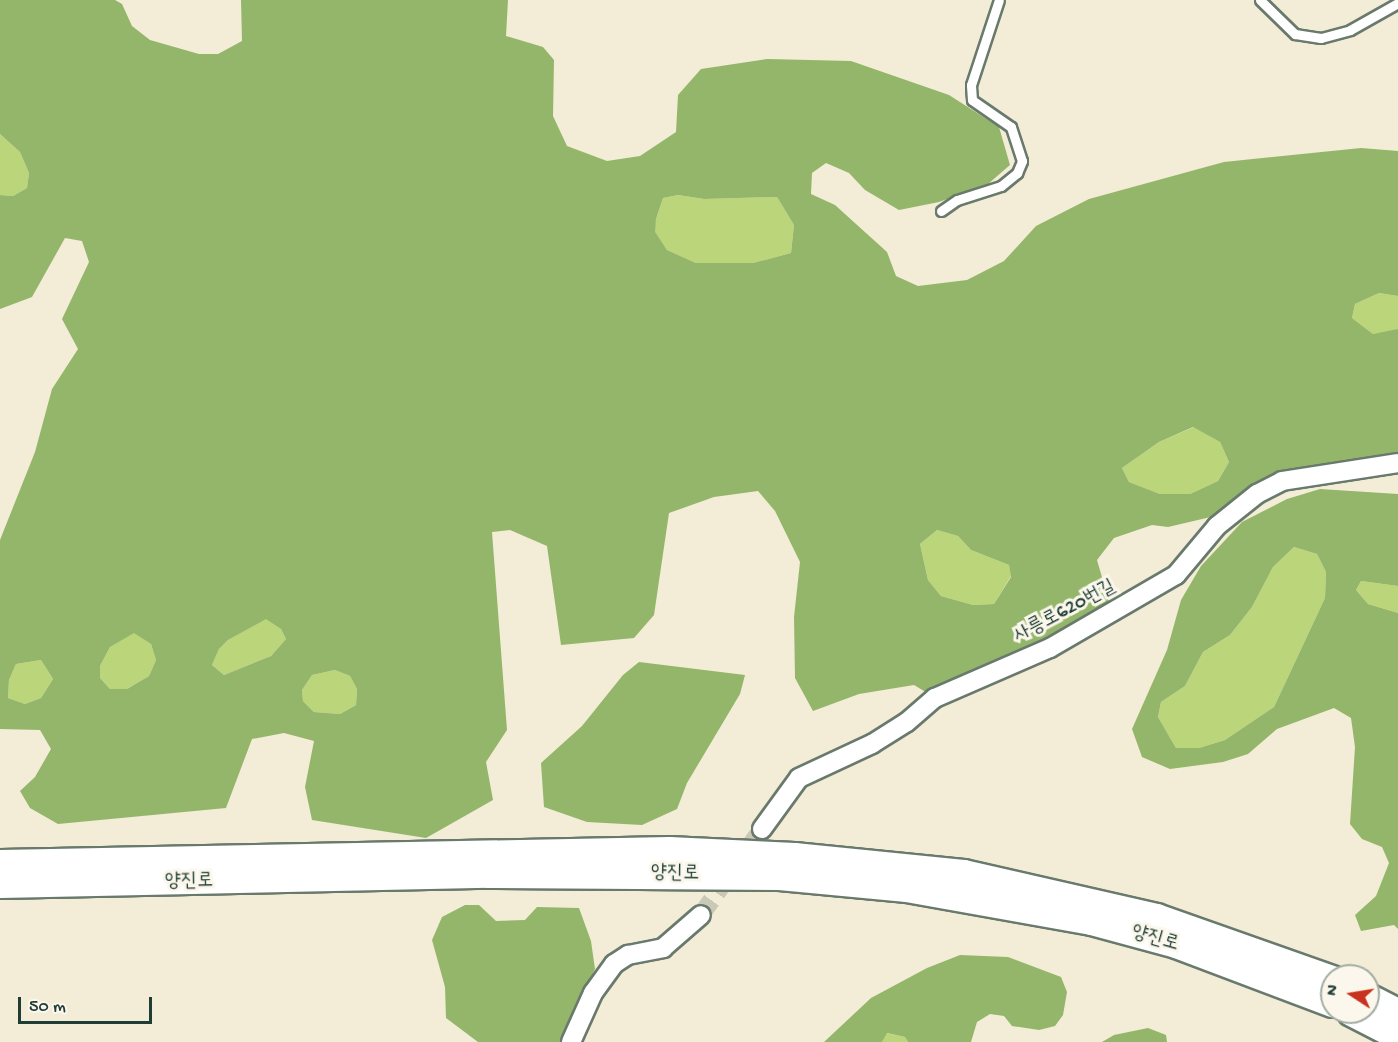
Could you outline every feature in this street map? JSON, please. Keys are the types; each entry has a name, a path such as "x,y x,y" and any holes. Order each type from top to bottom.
{"main road":[{"name":"양진로","path":"0,863 669,850 794,856 963,873 1134,912 1320,975"},
{"name":"양진로","path":"0,884 488,874 779,876 906,888 1091,921 1197,951 1320,998"},
{"path":"1380,1003 1398,1012"},
{"path":"1374,1024 1398,1036"}],"street":[{"name":"사릉로620번길","path":"762,829 800,778 872,744 907,723 935,698 1050,648 1176,575 1217,526 1257,494 1282,481 1398,463"},
{"path":"571,1042 593,993 614,964 628,955 663,948 701,915"}],"lane":[{"path":"941,211 957,200 1001,186 1017,173 1023,161 1011,128 972,100 970,84 999,0"},
{"path":"1260,0 1295,34 1321,38 1350,30 1398,3"}],"green space":[{"path":"0,0 115,0 122,4 132,26 150,40 199,54 218,54 242,41 241,0 508,0 506,36 543,47 554,60 553,116 567,146 607,161 640,156 676,132 678,95 701,69 767,59 851,61 949,95 999,127 1010,165 988,184 939,202 899,210 865,190 849,173 826,163 812,173 811,194 835,205 887,252 896,276 918,286 967,280 1004,261 1036,226 1089,199 1224,162 1361,148 1398,151 1398,296 1379,293 1355,304 1352,318 1373,334 1398,329 1398,460 1260,490 1215,516 1168,527 1152,525 1114,538 1097,560 1110,605 1037,651 934,697 914,685 859,694 813,711 795,678 794,617 800,562 775,511 758,491 714,497 669,513 654,615 634,638 561,645 547,546 510,530 492,532 507,730 486,762 493,800 426,838 312,820 305,787 314,741 284,733 252,739 226,808 58,824 30,808 20,791 35,777 51,749 40,730 0,729 0,540 35,452 52,389 78,349 62,319 89,262 82,241 65,238 32,297 0,309 0,195 13,196 27,188 29,173 20,152 0,134","holes":["678,195 704,199 777,197 794,225 791,253 753,263 696,263 667,250 655,232 656,219 663,198","1193,427 1220,442 1229,462 1218,481 1190,494 1160,494 1129,482 1122,468 1159,442","937,530 958,536 971,550 1009,565 1011,577 994,604 973,605 941,596 928,580 920,544","266,619 281,629 286,639 271,656 224,675 212,665 219,649 228,640","134,633 151,644 156,660 149,676 127,689 110,689 100,678 100,666 110,647","41,660 53,679 41,698 25,704 8,698 9,680 16,664","335,670 350,676 357,689 356,705 340,714 314,712 303,701 302,690 312,675"]},
{"path":"0,134 20,152 29,173 27,188 13,196 0,195"},
{"path":"678,195 704,199 777,197 794,225 791,253 753,263 696,263 667,250 654,232 656,219 663,198"},
{"path":"1379,293 1398,296 1398,329 1393,332 1373,334 1352,318 1355,304"},
{"path":"1194,427 1220,442 1229,462 1218,481 1190,494 1160,494 1129,482 1122,468 1159,442"},
{"path":"1320,489 1398,494 1398,586 1361,581 1356,590 1368,604 1398,613 1398,929 1394,925 1361,931 1355,915 1376,896 1389,863 1382,847 1362,839 1350,824 1355,747 1351,718 1334,708 1277,729 1248,754 1223,762 1170,769 1142,757 1132,729 1167,650 1181,600 1201,566 1242,522 1287,499","holes":["1294,547 1317,554 1326,572 1325,598 1274,707 1225,740 1199,748 1176,748 1158,717 1161,702 1185,686 1203,652 1230,635 1252,607 1273,567"]},
{"path":"937,530 958,536 971,550 1009,565 1011,576 994,604 973,605 941,596 928,580 920,544"},
{"path":"1294,547 1317,554 1326,572 1325,598 1274,707 1225,740 1199,748 1176,748 1158,717 1161,702 1185,686 1203,652 1230,635 1252,607 1273,567"},
{"path":"1361,581 1398,586 1398,613 1368,604 1356,590"},
{"path":"266,618 281,629 286,639 271,656 224,675 212,665 219,649 228,640"},
{"path":"134,632 151,644 156,660 149,676 127,689 110,689 100,678 100,666 110,647"},
{"path":"41,660 53,679 41,698 25,704 8,698 9,680 16,664"},
{"path":"639,662 745,675 740,694 687,783 677,809 642,825 587,822 544,807 541,763 582,726 623,675"},
{"path":"335,670 350,676 357,689 356,705 340,714 314,712 303,701 302,690 312,675"},
{"path":"465,905 479,905 496,921 525,920 537,907 579,908 591,941 595,969 560,1042 478,1042 446,1018 445,987 432,940 442,917"},
{"path":"960,955 1008,957 1061,977 1067,992 1063,1015 1055,1026 1039,1030 1012,1026 1004,1016 990,1014 977,1022 971,1042 908,1042 905,1037 887,1033 882,1042 824,1042 871,998 927,968"},
{"path":"1148,1028 1166,1035 1167,1042 1102,1042 1114,1035"},
{"path":"886,1033 905,1037 908,1042 882,1042"}],"tunnel":[{"path":"701,915 762,829"}]}
